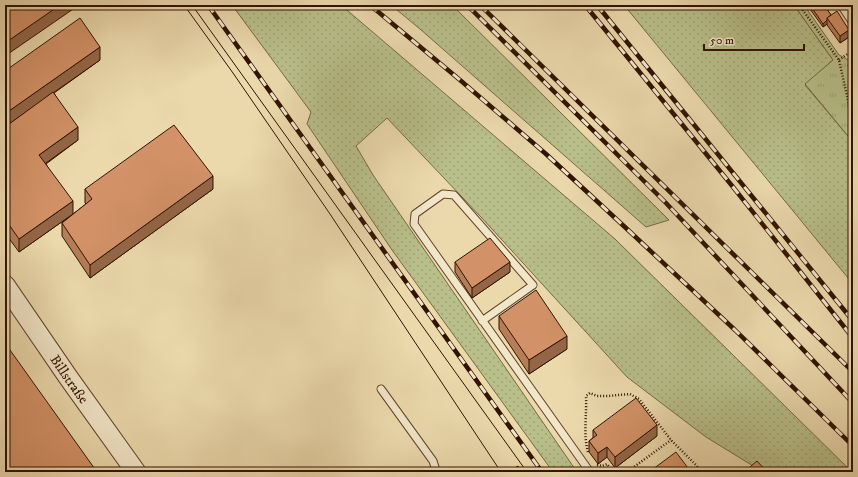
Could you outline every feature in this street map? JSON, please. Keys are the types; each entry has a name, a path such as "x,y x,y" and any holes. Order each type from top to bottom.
{"street":[{"name":"Billstraße","path":"5,284 68,377 136,472"}],"lane":[{"path":"841,5 853,23"},
{"path":"482,321 533,285 454,195 443,194 415,214 414,224 482,321 590,472"},
{"path":"381,389 433,461 435,472"}],"path":[{"path":"799,5 839,60 849,105 853,110"},
{"path":"839,60 853,50"},
{"path":"590,456 586,445 586,396 590,393 597,396 630,394 639,399 671,440 698,466 700,472"},
{"path":"627,472 671,440"},
{"path":"596,465 602,466 606,464 613,472"}],"green space":[{"path":"232,5 341,5 615,239 852,472 763,472 706,437 627,377 481,217 387,118 356,146 373,175 577,472 553,472 392,250 307,124 311,112"},
{"path":"391,5 452,5 669,220 646,227"},
{"path":"624,5 794,5 833,60 805,85 853,142 853,284"},
{"path":"794,5 804,5 839,55 853,64 853,142 805,84 833,60"}],"building":[{"path":"5,5 60,5 5,43"},
{"path":"810,5 824,5 831,15 823,24"},
{"path":"837,11 849,30 840,36 827,18"},
{"path":"80,18 100,47 9,111 5,105 5,71"},
{"path":"53,92 78,127 39,155 73,201 19,239 5,219 5,127"},
{"path":"174,125 213,176 90,265 62,223 92,199 85,189"},
{"path":"490,238 510,262 472,288 455,262"},
{"path":"536,290 567,336 529,360 499,316"},
{"path":"5,343 97,472 5,472"},
{"path":"636,398 657,425 615,457 607,447 598,453 589,441 597,435 593,430"},
{"path":"676,452 691,472 649,472"},
{"path":"757,461 767,472 744,472"},
{"path":"518,466 522,472 516,472 513,469"}],"tram line":[{"path":"184,5 233,73 330,214 501,472"},
{"path":"192,5 527,472"}],"railway":[{"path":"208,5 542,472"},
{"path":"370,5 546,154 735,330 853,446"},
{"path":"467,5 666,203 853,403"},
{"path":"480,5 853,372"},
{"path":"585,5 853,338"},
{"path":"597,5 853,321"}]}
